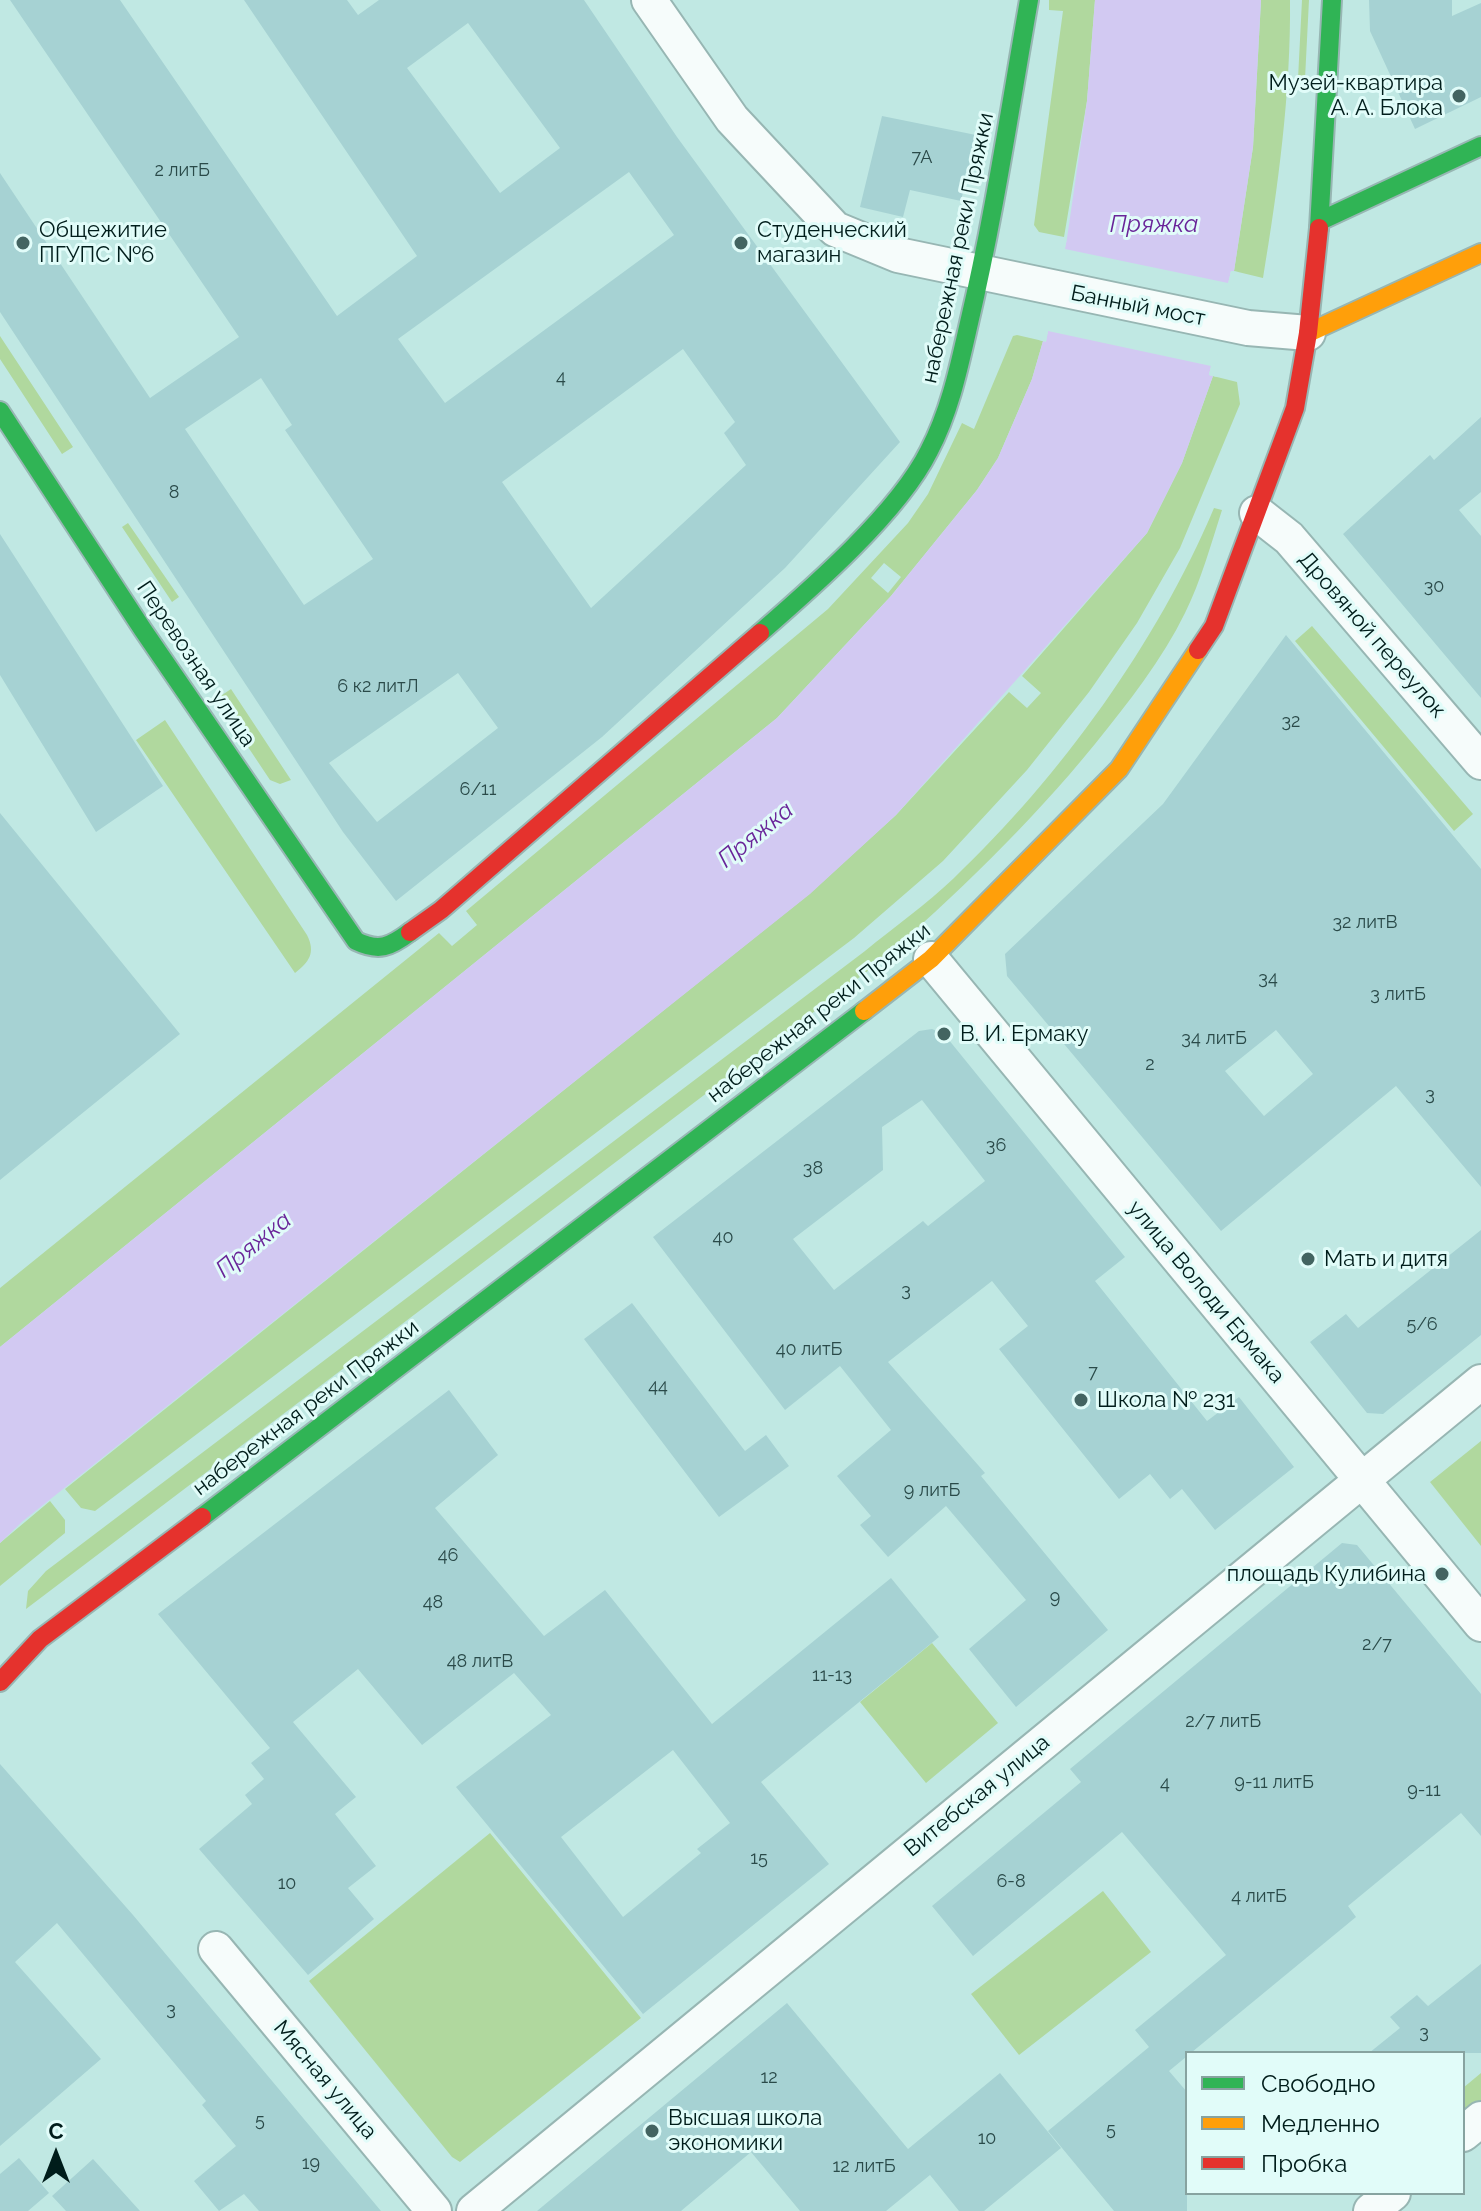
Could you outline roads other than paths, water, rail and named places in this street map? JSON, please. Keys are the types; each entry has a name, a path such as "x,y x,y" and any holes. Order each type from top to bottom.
{"main road":[{"name":"набережная реки Пряжки","path":"356,941 373,949 390,947 407,937 694,694 817,584 906,487 929,452 950,403 981,273 1029,0"},
{"name":"набережная реки Пряжки","path":"0,1682 40,1639 609,1209 931,959 1119,769 1214,626 1295,408 1308,333 1320,221 1332,0"},
{"path":"1320,221 1481,146"},
{"path":"1308,333 1481,253"},
{"name":"Перевозная улица","path":"0,411 143,630 356,941"}],"street":[{"name":"Банный мост","path":"649,0 732,119 835,229 898,255 1248,328 1308,333"},
{"name":"Дровяной переулок","path":"1257,513 1289,538 1481,762"},
{"name":"улица Володи Ермака","path":"931,959 1481,1624"},
{"name":"Витебская улица","path":"474,2211 1481,1382"},
{"name":"Мясная улица","path":"216,1949 434,2211"},
{"path":"1465,2132 1481,2119"},
{"path":"1371,2211 1391,2195"}],"water":[{"name":"Пряжка","path":"1095,0 1261,0 1253,147 1234,271 1231,271 1209,375 1213,376 1182,463 1147,533 896,815 810,894 23,1521 0,1543 0,1347 777,718 891,596 977,490 998,458 1032,379 1043,341 1046,341 1067,238 1087,101"}],"place":[{"name":"Музей-квартира А. А. Блока","path":"1459,96"},
{"name":"Общежитие ПГУПС №6","path":"23,243"},
{"name":"Студенческий магазин","path":"741,243"},
{"name":"В. И. Ермаку","path":"944,1034"},
{"name":"Мать и дитя","path":"1308,1259"},
{"name":"Школа № 231","path":"1081,1400"},
{"name":"площадь Кулибина","path":"1442,1574"},
{"name":"Высшая школа экономики","path":"652,2131"}]}
